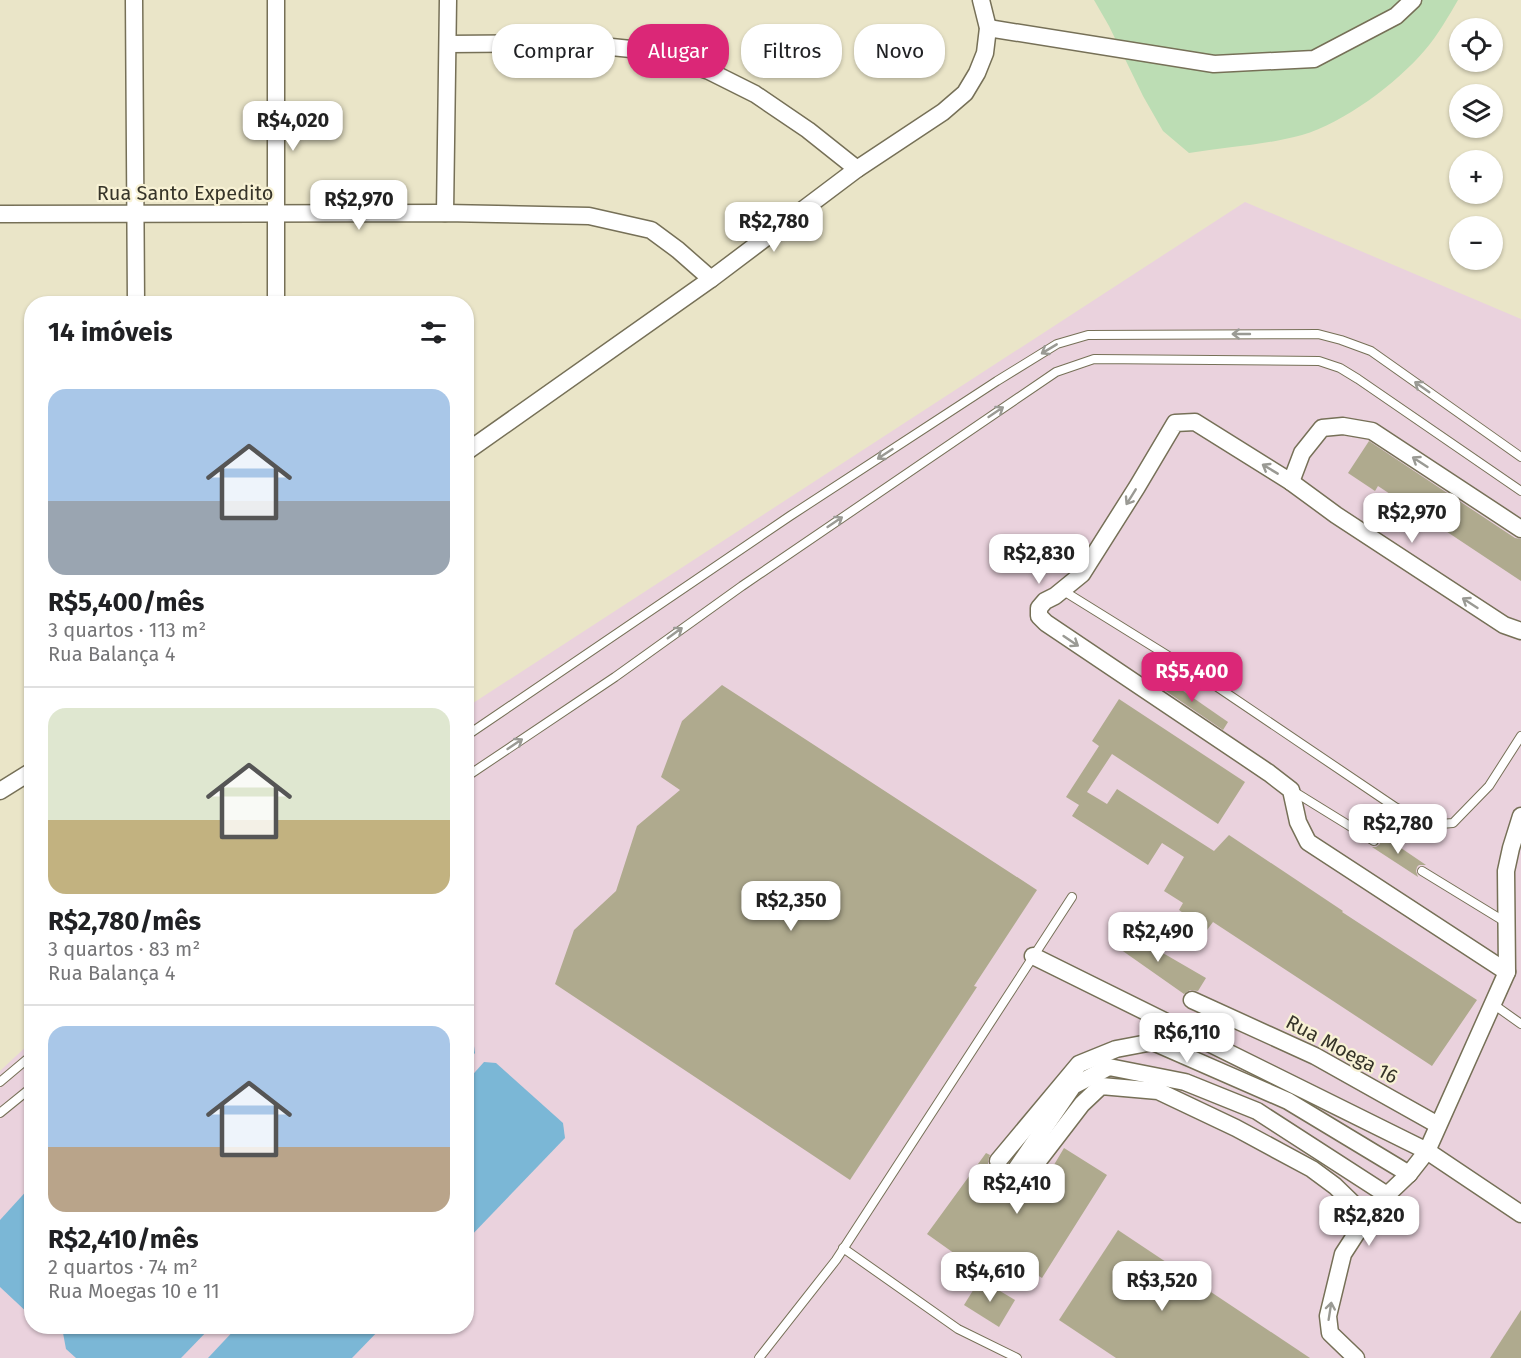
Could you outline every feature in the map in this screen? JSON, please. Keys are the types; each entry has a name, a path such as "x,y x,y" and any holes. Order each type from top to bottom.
{"street":[{"path":"134,0 136,296"},
{"path":"276,0 276,296"},
{"path":"446,213 448,0"},
{"path":"474,446 711,279 857,169 943,112 965,93 985,53 988,28 981,0"},
{"path":"988,28 1214,64 1314,59 1396,16 1413,0"},
{"path":"448,44 573,43 650,51 709,71 755,94 808,130 857,169"},
{"name":"Rua Santo Expedito","path":"0,214 446,213 589,216 651,230 711,279"},
{"path":"1507,972 1308,842 1298,822 1291,790 1046,623 1039,616 1039,608 1082,574 1175,423 1195,422 1291,482 1336,515 1504,625 1521,631"},
{"path":"1291,482 1302,453 1322,428 1342,426 1372,430 1521,529"},
{"path":"0,791 24,776"},
{"path":"1356,1358 1330,1333 1328,1316 1343,1254 1367,1217 1409,1174 1426,1151 1507,972 1506,872 1521,816"},
{"path":"1033,956 1426,1151 1521,1214"},
{"name":"Rua Moega 16","path":"1192,1000 1315,1056 1438,1125"},
{"path":"998,1161 1079,1064 1116,1049 1153,1042 1288,1101 1409,1174"},
{"path":"1014,1172 1073,1086 1109,1067 1185,1082 1257,1111 1387,1195"},
{"path":"1028,1182 1039,1160 1082,1104 1101,1086 1158,1091 1236,1128 1312,1169 1335,1186 1367,1217"}],"lane":[{"path":"474,731 790,516 977,394 1057,344 1088,335 1318,334 1341,340 1371,351 1521,458"},
{"path":"474,772 615,677 752,579 1056,372 1094,359 1319,361 1340,368 1358,379 1521,491"},
{"path":"1062,590 1207,680 1395,807 1428,825 1453,823 1489,786 1521,736"},
{"path":"1291,790 1374,841"},
{"path":"1422,871 1507,923"},
{"path":"759,1358 836,1260 1072,897"},
{"path":"1492,1004 1521,1024"},
{"path":"0,1082 24,1062"},
{"path":"0,1113 24,1094"},
{"path":"843,1248 958,1329 1017,1358"}],"shaded area":[{"path":"1245,202 1521,319 1521,1358 0,1358 0,1071 24,1049 24,1334 474,1334 474,702"}],"green space":[{"path":"1094,0 1458,0 1443,26 1413,63 1400,76 1352,112 1302,135 1260,144 1189,153 1163,131"}],"water":[{"path":"484,1062 496,1063 563,1123 565,1138 474,1233 474,1073"},
{"path":"24,1194 24,1309 0,1287 0,1220"},
{"path":"63,1334 204,1334 181,1358 76,1358 66,1349"},
{"path":"230,1334 375,1334 352,1358 208,1358"}],"building":[{"path":"1369,441 1515,538 1521,539 1521,581 1378,486 1375,491 1348,473"},
{"path":"1163,677 1228,722 1223,730 1157,685"},
{"path":"722,685 1037,890 974,986 977,987 850,1180 555,984 574,930 616,891 637,826 680,790 661,777 682,721"},
{"path":"1119,699 1245,782 1218,824 1112,754 1087,792 1107,804 1117,789 1214,851 1229,835 1477,1000 1432,1066 1213,922 1207,930 1179,910 1183,903 1164,891 1184,857 1162,843 1148,865 1072,816 1079,805 1066,797 1099,746 1092,741"},
{"path":"1379,833 1426,865 1417,867 1418,877 1372,847 1380,844 1377,836"},
{"path":"1118,927 1206,978 1198,991 1190,990 1184,994 1110,942"},
{"path":"1064,1148 1107,1175 1042,1278 1001,1252 986,1276 927,1234 986,1153 990,1155 988,1164 991,1169 997,1171 1004,1169 1004,1176 1008,1180 1018,1182 1024,1192 1028,1192 1037,1188 1039,1190"},
{"path":"1118,1230 1310,1358 1116,1358 1059,1320"},
{"path":"980,1279 1015,1300 999,1327 964,1305"},
{"path":"1521,1310 1521,1358 1490,1358 1499,1344"}]}
